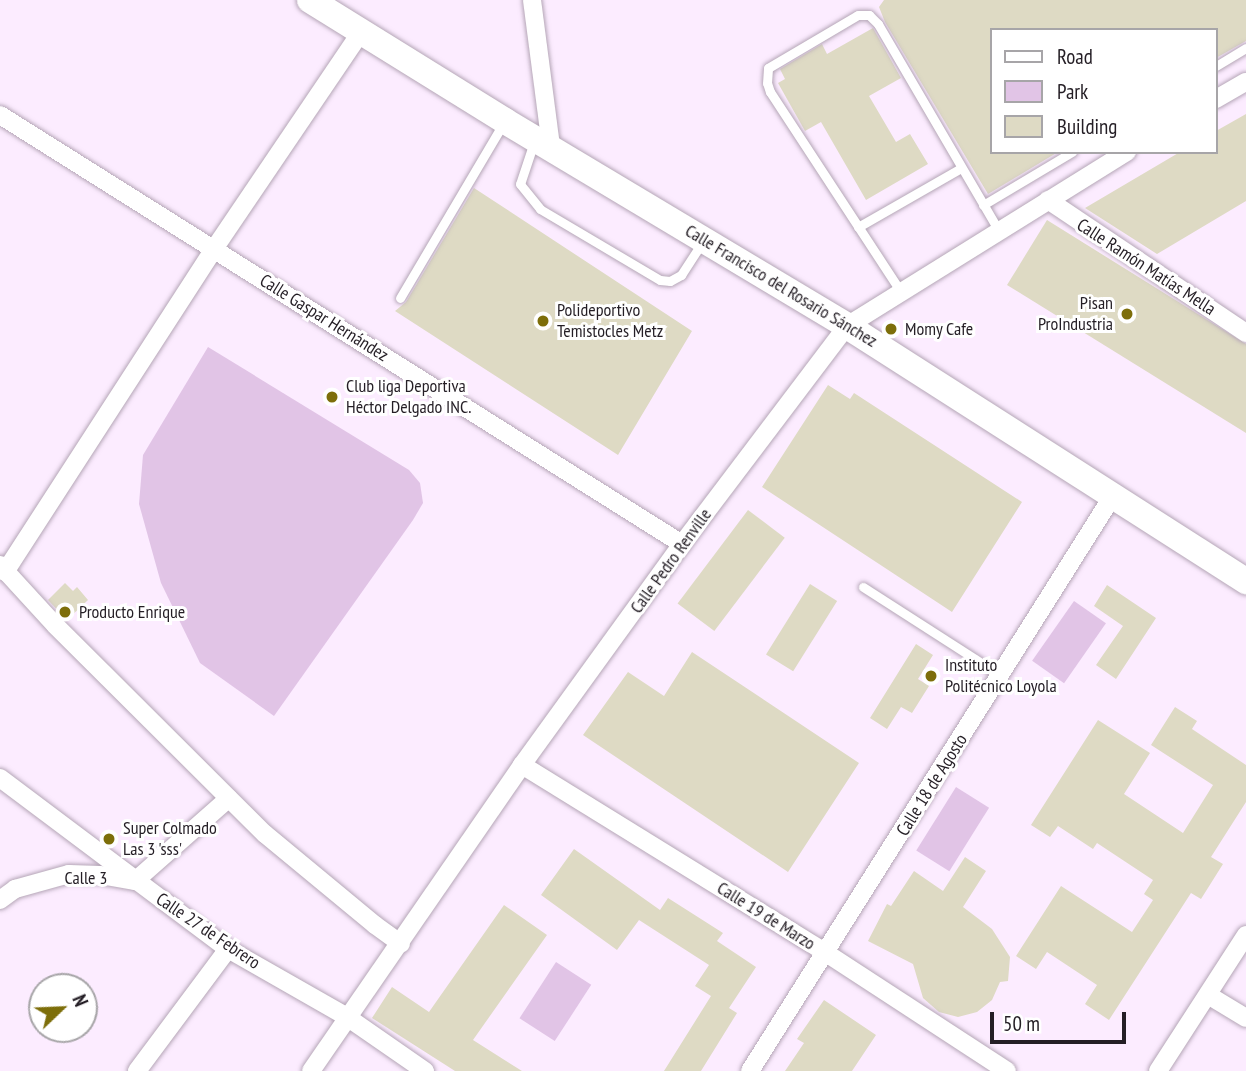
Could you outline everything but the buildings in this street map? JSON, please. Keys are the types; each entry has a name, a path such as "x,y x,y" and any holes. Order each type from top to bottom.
{"street":[{"name":"Calle Francisco del Rosario Sánchez","path":"310,0 505,121 847,326 1112,498 1246,581"},
{"path":"532,0 544,142"},
{"path":"361,32 214,248 3,568 54,625 265,834 401,944"},
{"path":"1218,98 1246,82"},
{"name":"Calle Gaspar Hernández","path":"0,115 682,544"},
{"name":"Calle Pedro Renville","path":"311,1071 522,765 682,544 847,326 1124,154"},
{"name":"Calle Ramón Matías Mella","path":"1048,200 1246,332"},
{"name":"Calle 18 de Agosto","path":"750,1071 1112,498"},
{"name":"Calle 19 de Marzo","path":"522,765 826,953 1007,1071"},
{"name":"Calle 27 de Febrero","path":"0,778 228,949 347,1017 425,1071"},
{"path":"135,881 229,798"},
{"name":"Calle 3","path":"0,900 15,889 69,874 100,875 135,881"},
{"path":"1158,1071 1246,935"},
{"path":"137,1071 228,949"},
{"path":"1208,995 1246,1018"}],"lane":[{"path":"901,292 770,92 766,75 768,68 858,15 869,15 878,24 999,230"},
{"path":"1218,65 1246,48"},
{"path":"400,298 505,121"},
{"path":"544,142 520,184 524,194 540,209 660,280 670,281 681,275 705,239"},
{"path":"983,205 1069,154"},
{"path":"858,227 961,168"},
{"path":"863,587 1000,675"}],"green space":[{"path":"208,347 409,470 420,483 423,503 413,520 274,716 200,663 161,583 139,504 143,455"},
{"path":"1074,601 1106,623 1064,683 1032,661"},
{"path":"956,787 989,808 949,871 916,851"},
{"path":"556,962 591,985 555,1041 520,1018"}],"place":[{"name":"Pisan ProIndustria","path":"1127,314"},
{"name":"Polideportivo Temistocles Metz","path":"543,321"},
{"name":"Momy Cafe","path":"891,329"},
{"name":"Club liga Deportiva Héctor Delgado INC.","path":"332,397"},
{"name":"Producto Enrique","path":"65,612"},
{"name":"Instituto Politécnico Loyola","path":"931,676"},
{"name":"Super Colmado Las 3 'sss'","path":"109,839"}]}
